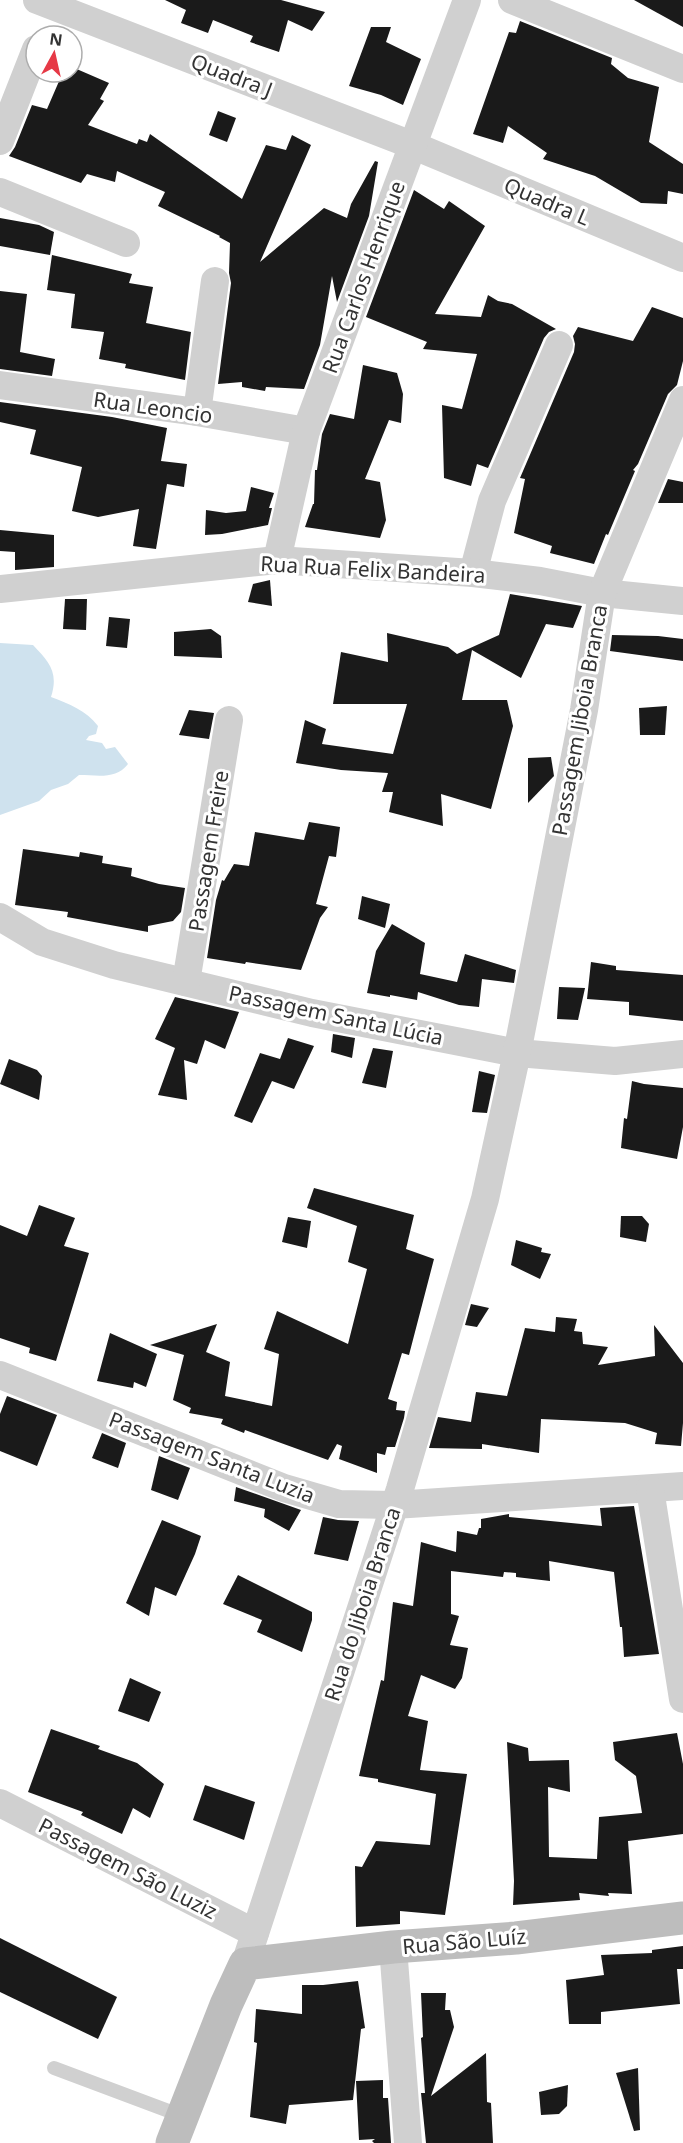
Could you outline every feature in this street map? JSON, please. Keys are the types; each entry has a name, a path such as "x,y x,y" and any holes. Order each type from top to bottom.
{"main road":[{"name":"Rua São Luíz","path":"245,1964 393,1947 516,1938 683,1918"},
{"name":"Rua do Jiboia Branca","path":"177,2129 226,2005 245,1964"}],"street":[{"name":"Rua Carlos Henrique","path":"277,560 306,431 467,0"},
{"path":"512,0 683,69"},
{"name":"Quadra J","path":"48,2 412,145"},
{"path":"43,24 48,2"},
{"path":"0,141 24,80"},
{"name":"Quadra L","path":"412,145 683,258"},
{"path":"0,192 126,243"},
{"path":"197,412 215,281"},
{"path":"473,573 492,501 559,345"},
{"name":"Rua Leoncio","path":"0,385 197,412 306,431"},
{"name":"Passagem Jiboia Branca","path":"517,1053 584,710 602,593 683,400"},
{"name":"Rua Rua Felix Bandeira","path":"0,589 277,560 473,573 540,581 602,593 683,602"},
{"name":"Passagem Freire","path":"186,982 229,720"},
{"name":"Passagem Santa Lúcia","path":"0,917 42,942 114,965 312,1013 517,1053 615,1061 683,1054"},
{"name":"Rua do Jiboia Branca","path":"245,1964 394,1505 485,1199 517,1053"},
{"name":"Passagem Santa Luzia","path":"0,1375 284,1488 339,1504 394,1505 683,1486"},
{"path":"650,1489 683,1699"},
{"name":"Passagem São Luziz","path":"0,1803 255,1933"},
{"path":"393,1947 408,2143"}],"lane":[{"path":"54,2068 177,2129"}],"water":[{"path":"0,643 33,645 51,668 54,681 51,697 77,708 93,720 98,726 96,734 89,736 86,740 102,743 106,749 115,747 128,764 112,775 79,775 68,784 51,790 39,801 0,815"}],"building":[{"path":"165,0 281,0 325,12 312,31 288,20 279,52 250,42 253,36 213,20 208,33 181,23 186,10"},
{"path":"634,0 683,0 683,27"},
{"path":"520,21 612,58 611,64 628,78 659,87 649,142 683,164 683,194 668,191 667,204 641,203 595,176 543,159 547,153 508,126 503,143 473,134 509,32 516,33"},
{"path":"371,27 391,27 386,42 421,59 403,105 381,95 349,86"},
{"path":"84,72 109,83 100,99 104,101 88,125 137,144 139,139 147,142 150,134 242,199 266,145 286,150 292,135 311,145 260,262 324,208 347,218 351,204 375,161 378,162 369,216 337,302 332,276 320,345 304,389 266,387 265,391 242,387 242,382 218,384 231,283 230,243 158,206 165,192 117,171 115,182 87,174 81,183 9,156 32,105 47,109 58,84 84,84"},
{"path":"218,111 236,118 227,142 209,135"},
{"path":"414,190 444,209 449,201 485,226 435,314 481,317 488,295 498,301 512,304 556,329 544,338 488,468 477,464 471,486 444,478 442,405 462,409 477,354 423,349 427,342 366,317"},
{"path":"0,218 39,225 54,232 50,255 0,246"},
{"path":"52,255 132,274 129,283 153,287 146,323 191,332 185,380 125,368 126,364 99,359 104,332 71,328 75,294 47,290"},
{"path":"0,291 27,294 20,352 55,359 52,376 0,369"},
{"path":"652,307 683,318 683,361 677,385 668,394 594,564 550,553 552,546 514,533 525,479 520,478 574,352 573,336 578,327 633,341"},
{"path":"363,365 397,373 403,394 401,423 389,420 365,479 380,482 386,520 380,538 305,527 314,504 315,470 317,470 322,434 330,414 354,419"},
{"path":"0,402 112,417 167,428 161,461 187,464 184,487 167,484 156,549 133,546 139,509 98,517 72,511 82,467 30,454 36,430 0,422"},
{"path":"668,479 683,482 683,503 658,503"},
{"path":"251,487 274,493 269,508 272,508 268,525 205,535 206,510 226,513 246,511"},
{"path":"0,530 54,535 54,567 15,570 15,552 0,551"},
{"path":"270,580 272,606 248,602 253,584"},
{"path":"510,594 582,606 573,628 546,624 521,678 472,650 462,700 507,700 513,726 491,809 441,794 443,826 389,812 393,792 382,792 388,773 341,770 296,763 305,720 326,729 322,744 393,754 407,704 333,704 341,652 388,662 387,633 448,647 457,654 499,635"},
{"path":"65,599 87,599 86,630 63,629"},
{"path":"109,617 130,619 127,648 106,646"},
{"path":"211,629 221,636 222,658 174,656 174,632"},
{"path":"612,635 683,639 683,661 610,651"},
{"path":"667,706 665,735 640,735 639,708"},
{"path":"189,710 214,713 209,739 179,735"},
{"path":"551,757 554,776 528,803 528,758"},
{"path":"309,822 340,827 336,857 329,856 316,904 328,907 320,918 301,970 207,958 216,900 222,880 224,881 234,864 249,866 255,832 304,840"},
{"path":"23,849 79,857 80,852 103,856 102,863 132,868 131,876 185,888 181,912 173,921 148,926 148,932 67,917 68,912 15,905"},
{"path":"362,896 390,904 385,928 358,919"},
{"path":"392,924 425,943 420,974 457,982 465,954 516,970 514,983 482,979 479,1007 459,1005 418,992 417,1000 367,993 376,951"},
{"path":"591,962 616,966 616,970 683,975 683,1021 629,1015 629,1002 587,999"},
{"path":"559,987 585,988 578,1020 557,1019"},
{"path":"175,997 239,1012 225,1049 205,1040 197,1064 184,1060 187,1100 158,1095 175,1048 155,1039"},
{"path":"333,1034 355,1038 352,1058 331,1052"},
{"path":"288,1038 314,1046 294,1089 272,1081 252,1123 234,1116 260,1053 280,1059"},
{"path":"373,1048 393,1051 386,1088 362,1083"},
{"path":"9,1059 37,1070 42,1076 39,1100 0,1084"},
{"path":"479,1071 495,1075 487,1113 472,1112"},
{"path":"632,1081 683,1088 683,1127 677,1159 621,1148 624,1118 627,1119"},
{"path":"314,1188 414,1215 406,1249 434,1259 409,1355 402,1353 388,1399 397,1402 396,1410 405,1411 404,1418 395,1447 387,1447 385,1455 377,1453 377,1473 339,1459 342,1446 337,1444 328,1460 245,1430 244,1433 221,1424 223,1419 189,1413 191,1408 173,1400 184,1355 150,1345 217,1324 206,1352 230,1362 225,1396 272,1406 279,1354 264,1349 277,1311 348,1344 367,1269 348,1262 357,1226 307,1208"},
{"path":"39,1205 75,1218 64,1246 89,1253 56,1361 29,1353 30,1348 0,1338 0,1225 27,1236"},
{"path":"621,1216 642,1216 649,1224 646,1242 620,1237"},
{"path":"288,1217 311,1221 307,1248 282,1242"},
{"path":"516,1240 542,1248 541,1252 551,1254 540,1279 511,1265"},
{"path":"471,1304 489,1308 477,1327 465,1325"},
{"path":"556,1317 577,1319 574,1331 582,1332 583,1344 608,1347 598,1365 655,1356 654,1325 683,1363 681,1446 655,1444 657,1433 625,1423 541,1419 539,1453 482,1444 482,1449 429,1448 438,1417 471,1422 476,1392 507,1396 525,1328 555,1332"},
{"path":"110,1333 157,1354 146,1387 134,1382 133,1388 97,1381"},
{"path":"7,1396 57,1415 37,1466 0,1451 0,1414"},
{"path":"102,1433 126,1443 118,1468 92,1458"},
{"path":"159,1456 190,1468 178,1500 151,1490"},
{"path":"236,1487 301,1510 289,1531 264,1517 265,1509 234,1501"},
{"path":"634,1506 659,1654 624,1657 614,1572 549,1561 550,1581 516,1577 516,1573 504,1572 503,1577 451,1571 451,1614 459,1616 450,1645 468,1648 462,1678 455,1689 421,1675 408,1716 428,1721 420,1770 467,1774 445,1915 400,1911 400,1924 356,1927 355,1866 362,1867 376,1841 430,1845 436,1794 359,1776 381,1680 384,1681 393,1602 413,1606 421,1542 456,1552 457,1531 477,1535 481,1528 481,1519 509,1514 509,1517 602,1526 600,1508"},
{"path":"323,1517 359,1521 348,1561 314,1554"},
{"path":"162,1520 201,1536 176,1596 155,1587 149,1616 126,1603"},
{"path":"238,1575 312,1612 312,1620 302,1652 257,1632 262,1620 223,1604"},
{"path":"130,1678 161,1692 149,1722 118,1711"},
{"path":"51,1729 100,1746 98,1749 137,1763 164,1784 150,1818 133,1808 122,1834 81,1815 83,1812 28,1792"},
{"path":"677,1733 683,1764 683,1834 628,1841 632,1894 608,1893 609,1896 579,1893 580,1900 513,1905 514,1881 507,1742 528,1748 529,1761 569,1760 570,1792 548,1787 549,1857 597,1859 599,1817 642,1813 636,1776 615,1760 613,1742"},
{"path":"205,1785 255,1802 244,1840 193,1820"},
{"path":"0,1938 117,1997 98,2039 0,1992"},
{"path":"683,1946 683,1969 677,1969 680,2004 601,2012 601,2024 569,2024 566,1980 604,1975 601,1955 652,1953 652,1950"},
{"path":"358,1981 365,2028 361,2029 353,2100 289,2105 286,2124 250,2117 257,2043 254,2042 256,2009 302,2014 302,1985"},
{"path":"421,1993 446,1993 445,2010 450,2010 454,2027 431,2096 486,2053 487,2102 491,2103 493,2143 426,2143 421,2093 425,2093"},
{"path":"638,2068 640,2130 634,2131 616,2073"},
{"path":"383,2080 383,2098 388,2098 391,2143 374,2143 372,2141 375,2139 359,2140 356,2081"},
{"path":"568,2085 567,2106 559,2114 541,2115 539,2092"}]}
